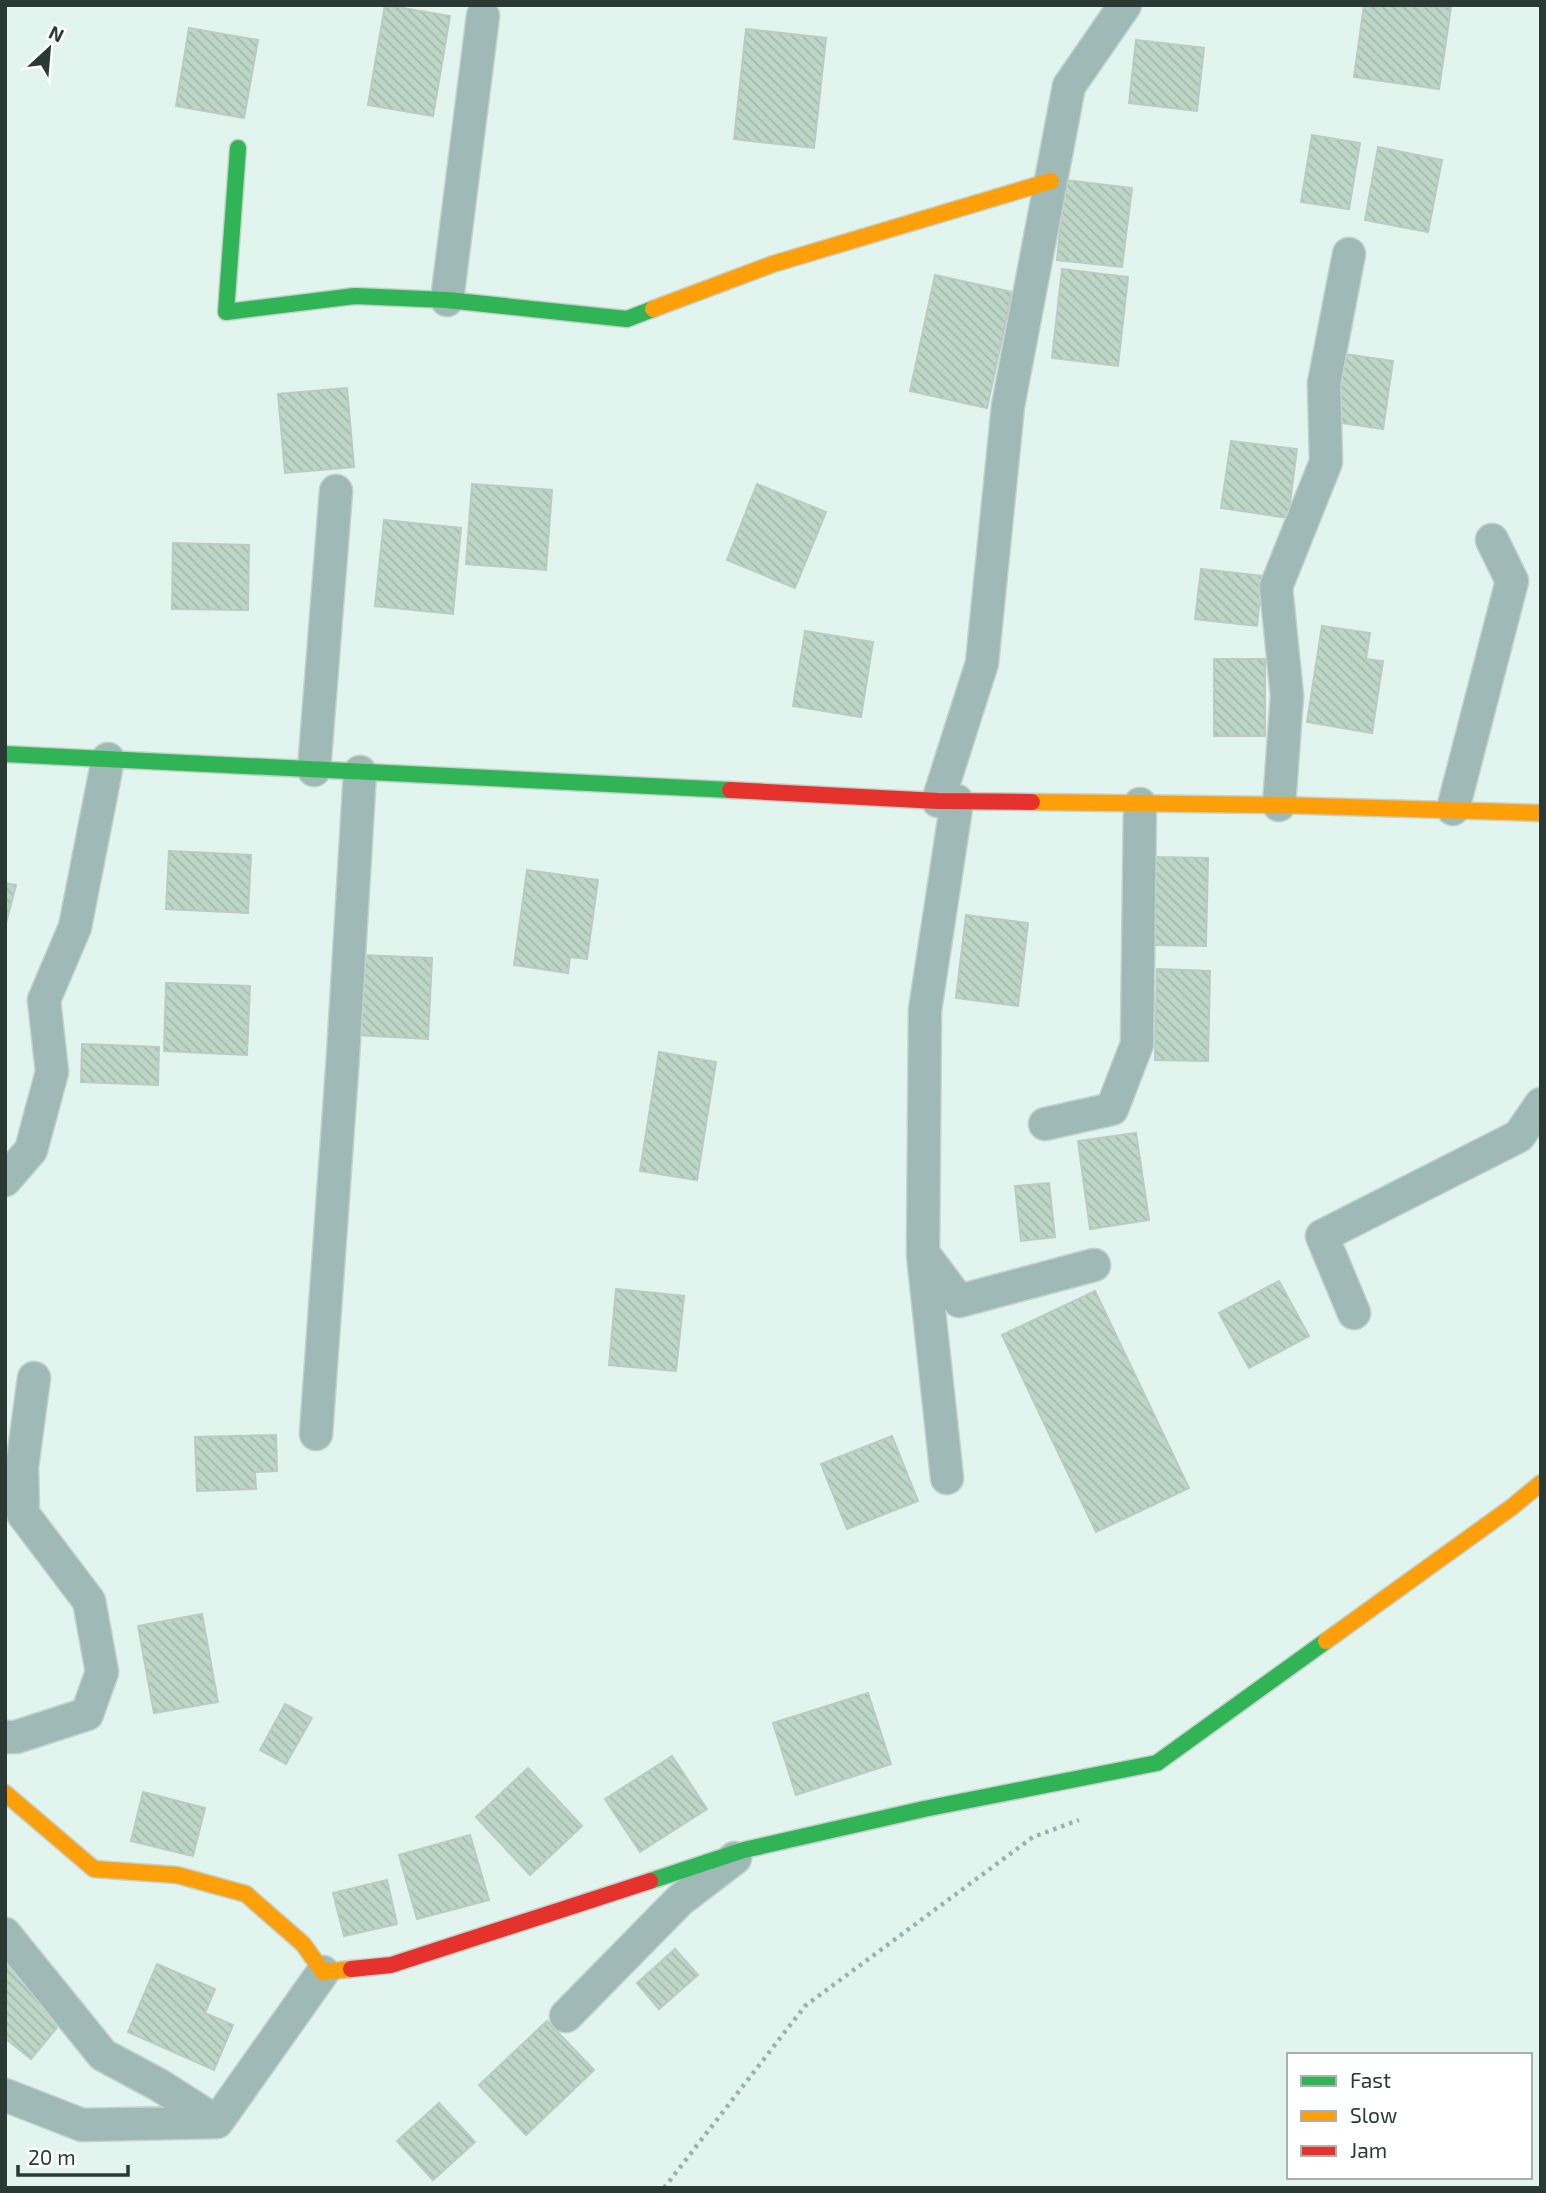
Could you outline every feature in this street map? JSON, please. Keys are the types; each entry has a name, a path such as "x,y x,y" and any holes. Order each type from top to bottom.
{"street":[{"path":"947,1478 923,1253 925,1010 948,801 982,663 1008,406 1069,86 1125,5"},
{"path":"447,300 483,16"},
{"path":"238,148 226,312 355,296 447,300 627,319 773,264 1051,181"},
{"path":"1279,805 1287,696 1276,587 1325,462 1324,383 1349,254"},
{"path":"314,770 336,491"},
{"path":"1453,809 1512,581 1492,540"},
{"path":"5,754 948,801 1279,805 1541,813"},
{"path":"5,1180 32,1150 52,1072 44,1000 75,928 108,759"},
{"path":"316,1434 344,1056 360,772"},
{"path":"1045,1124 1112,1110 1136,1044 1140,804"},
{"path":"1354,1313 1322,1236 1519,1136 1541,1104"},
{"path":"923,1253 959,1301 1094,1265"},
{"path":"5,1737 16,1737 87,1714 102,1672 89,1601 23,1514 22,1466 34,1378"},
{"path":"216,2122 323,1972 391,1965 744,1850 924,1809 1157,1763 1526,1505 1541,1483"},
{"path":"5,1793 94,1869 177,1875 246,1894 303,1944 323,1972"},
{"path":"566,2016 680,1900 744,1850"},
{"path":"5,1934 103,2055 159,2085 216,2122"},
{"path":"5,2095 82,2125 216,2122"}],"path":[{"path":"664,2188 805,2006 1033,1837 1083,1818"}],"building":[{"path":"385,5 450,16 433,116 368,105"},
{"path":"1364,5 1451,7 1439,89 1354,77"},
{"path":"189,28 258,40 244,118 176,106"},
{"path":"746,29 826,38 814,148 734,139"},
{"path":"1136,40 1204,48 1197,111 1129,103"},
{"path":"1312,135 1360,143 1349,209 1301,202"},
{"path":"1378,147 1442,160 1428,232 1365,220"},
{"path":"1065,180 1132,188 1122,267 1057,260"},
{"path":"1062,269 1128,277 1118,366 1052,358"},
{"path":"935,275 1012,292 987,408 910,391"},
{"path":"1338,353 1393,361 1383,429 1328,421"},
{"path":"347,388 354,467 285,473 278,394"},
{"path":"1231,441 1297,449 1288,518 1221,508"},
{"path":"472,484 552,490 546,570 466,564"},
{"path":"757,484 826,512 795,588 727,560"},
{"path":"384,520 461,528 453,614 375,606"},
{"path":"173,543 249,545 248,610 172,609"},
{"path":"1201,569 1262,576 1257,626 1195,619"},
{"path":"1322,626 1370,633 1366,659 1383,661 1372,733 1307,722"},
{"path":"805,631 873,642 861,717 793,706"},
{"path":"1214,659 1265,659 1265,736 1214,736"},
{"path":"169,851 251,855 248,913 166,909"},
{"path":"1154,857 1208,858 1206,946 1153,945"},
{"path":"527,870 598,880 587,959 570,957 568,973 514,965"},
{"path":"5,883 16,885 5,927"},
{"path":"966,915 1028,923 1018,1006 956,998"},
{"path":"359,955 432,958 428,1039 356,1035"},
{"path":"1157,969 1210,971 1208,1061 1155,1060"},
{"path":"166,983 250,986 247,1055 164,1051"},
{"path":"82,1044 159,1047 158,1085 81,1082"},
{"path":"659,1052 716,1062 697,1180 640,1171"},
{"path":"1136,1133 1149,1220 1090,1229 1078,1141"},
{"path":"1049,1183 1055,1237 1021,1241 1015,1186"},
{"path":"1279,1281 1309,1336 1249,1368 1219,1313"},
{"path":"616,1289 684,1296 676,1371 609,1365"},
{"path":"1095,1291 1189,1488 1096,1532 1002,1335"},
{"path":"276,1435 277,1471 255,1472 256,1489 197,1491 195,1437"},
{"path":"892,1436 918,1501 847,1529 821,1464"},
{"path":"202,1614 218,1702 154,1713 138,1626"},
{"path":"868,1693 891,1764 796,1795 773,1723"},
{"path":"285,1704 312,1718 286,1764 260,1750"},
{"path":"672,1756 707,1809 640,1852 605,1799"},
{"path":"528,1768 582,1826 530,1875 476,1817"},
{"path":"143,1792 205,1808 193,1856 131,1841"},
{"path":"470,1835 489,1900 417,1919 399,1855"},
{"path":"387,1880 397,1924 344,1936 333,1893"},
{"path":"675,1949 698,1975 659,2009 637,1983"},
{"path":"5,1960 69,2013 31,2059 5,2038"},
{"path":"157,1964 215,1989 205,2013 233,2025 214,2070 128,2032"},
{"path":"547,2021 594,2070 526,2135 479,2085"},
{"path":"439,2103 475,2142 433,2180 397,2141"}],"traffic: fast":[{"path":"238,148 226,312 355,296 447,300 627,319 653,309"},
{"path":"5,754 730,790"},
{"path":"650,1881 744,1850 924,1809 1157,1763 1326,1641"}],"traffic: slow":[{"path":"653,309 773,264 1051,181"},
{"path":"1032,802 1279,805 1541,813"},
{"path":"1326,1641 1512,1507 1541,1483"},
{"path":"5,1793 94,1869 177,1875 246,1894 303,1944 323,1972 351,1969"}],"traffic: jam":[{"path":"730,790 938,801 1032,802"},
{"path":"351,1969 391,1965 650,1881"}]}
